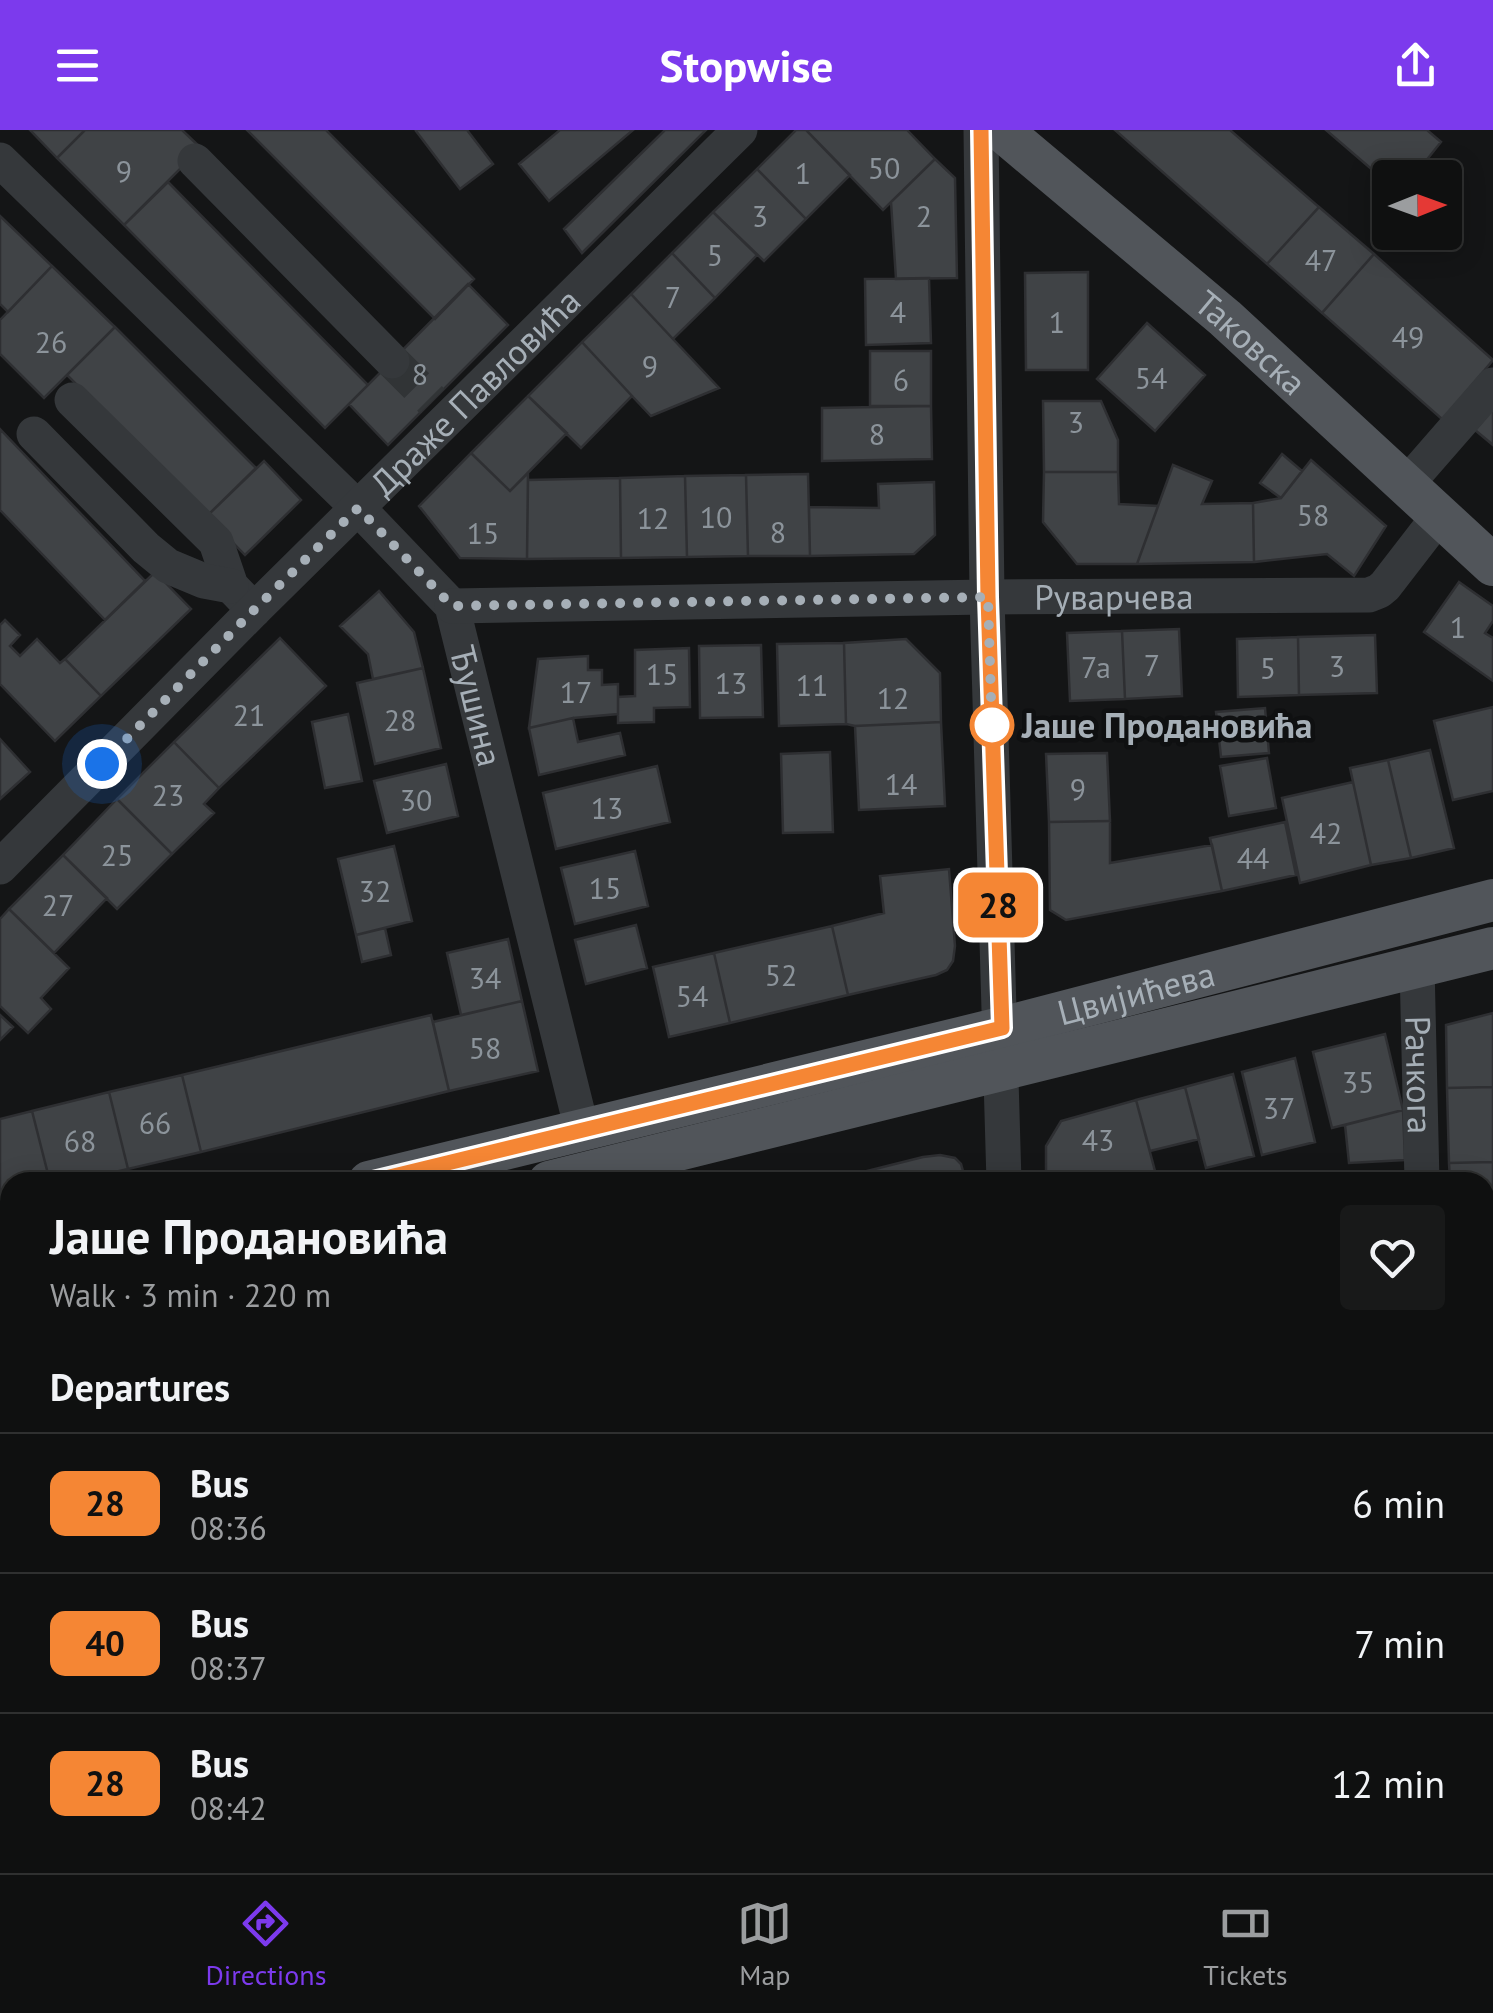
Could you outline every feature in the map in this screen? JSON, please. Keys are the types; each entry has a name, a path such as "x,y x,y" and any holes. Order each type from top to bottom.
{"main road":[{"name":"Таковска","path":"1001,130 1224,318 1493,564"},
{"name":"Цвијићева","path":"409,1172 1002,1028 1493,900"},
{"name":"Цвијићева","path":"589,1172 1493,948"}],"street":[{"name":"Драже Павловића","path":"0,867 242,598 358,508 440,409 740,130"},
{"path":"980,130 1004,1172"},
{"name":"Ђушина","path":"0,160 358,508 452,606 582,1130"},
{"path":"194,161 392,361"},
{"path":"1405,486 1493,386"},
{"path":"72,400 216,542 242,598"},
{"path":"34,434 168,566 242,598"},
{"name":"Руварчева","path":"452,606 1369,595 1385,586 1439,516"},
{"name":"Рачкога","path":"1416,966 1422,1172"}],"building":[{"path":"30,130 85,130 57,158"},
{"path":"85,130 182,130 201,148 124,225 57,158"},
{"path":"247,130 326,130 474,279 435,319"},
{"path":"418,130 467,130 493,164 460,189"},
{"path":"560,130 633,130 549,201 519,164"},
{"path":"665,130 706,130 582,253 564,229"},
{"path":"796,130 806,130 850,175 806,219 757,169"},
{"path":"806,130 907,130 935,159 883,210"},
{"path":"1115,130 1230,130 1319,207 1267,264"},
{"path":"1326,130 1427,130 1441,142 1427,160 1372,160 1372,170"},
{"path":"935,159 955,178 957,278 896,279 891,202"},
{"path":"757,169 806,219 764,261 713,212"},
{"path":"168,182 368,385 325,428 124,225"},
{"path":"1319,207 1374,254 1322,313 1267,264"},
{"path":"713,212 757,255 715,298 672,253"},
{"path":"0,216 52,266 8,312 0,304"},
{"path":"672,253 715,298 673,339 631,294"},
{"path":"1374,254 1493,360 1443,420 1322,313"},
{"path":"52,266 115,327 44,398 0,354 0,320"},
{"path":"1088,272 1088,370 1026,370 1025,273"},
{"path":"929,278 931,343 866,345 865,279"},
{"path":"468,284 508,325 388,445 349,404"},
{"path":"631,294 719,388 651,416 632,396 582,342"},
{"path":"1147,323 1205,375 1155,431 1097,379"},
{"path":"115,327 256,468 207,516 67,375"},
{"path":"582,342 632,396 581,448 528,396"},
{"path":"870,351 931,351 931,406 870,406"},
{"path":"528,396 567,433 510,491 471,453"},
{"path":"1043,401 1101,401 1118,440 1118,472 1044,472"},
{"path":"931,406 932,459 822,461 822,408"},
{"path":"1493,408 1493,445 1475,430"},
{"path":"0,429 145,581 105,620 0,510"},
{"path":"471,453 510,491 528,473 527,559 460,558 419,506"},
{"path":"1282,454 1302,471 1281,498 1260,483"},
{"path":"1311,460 1386,526 1354,576 1327,554 1254,562 1253,503 1281,498"},
{"path":"264,461 301,500 245,555 207,516"},
{"path":"1173,465 1212,481 1202,504 1253,503 1254,562 1137,564"},
{"path":"1044,472 1118,472 1119,504 1158,506 1137,564 1077,564 1043,522"},
{"path":"808,474 810,556 748,556 746,475"},
{"path":"746,475 748,556 687,557 685,476"},
{"path":"685,476 687,557 621,558 620,478"},
{"path":"620,478 621,558 527,559 528,480"},
{"path":"934,482 935,535 914,554 810,556 809,507 879,508 878,484"},
{"path":"155,572 191,609 101,696 65,659"},
{"path":"1459,582 1493,606 1493,621 1485,633 1493,638 1493,681 1424,632"},
{"path":"379,591 414,632 423,668 373,679 368,654 340,626"},
{"path":"5,620 20,635 10,646 20,656 37,639 60,663 65,659 101,696 55,741 0,684 0,625"},
{"path":"1179,629 1182,696 1125,699 1122,631"},
{"path":"1122,631 1125,699 1070,701 1067,633"},
{"path":"1375,635 1377,693 1299,695 1298,637"},
{"path":"1298,637 1299,695 1238,697 1237,639"},
{"path":"280,638 326,686 219,788 174,742"},
{"path":"906,639 940,673 941,722 846,724 844,643"},
{"path":"844,643 846,724 779,726 777,644"},
{"path":"761,645 763,717 700,718 699,646"},
{"path":"689,648 690,707 654,708 654,722 618,723 618,697 635,696 635,650"},
{"path":"588,656 588,670 602,670 602,685 618,684 618,714 573,718 529,728 538,659"},
{"path":"423,668 441,748 375,764 357,683"},
{"path":"1493,707 1493,791 1453,800 1434,721"},
{"path":"1265,708 1269,753 1221,757 1216,712"},
{"path":"348,714 362,781 325,788 312,722"},
{"path":"573,718 578,742 620,733 625,755 539,775 529,728"},
{"path":"941,722 945,806 859,810 855,726"},
{"path":"0,739 30,772 0,799"},
{"path":"174,742 219,788 204,804 214,813 172,854 117,799"},
{"path":"1430,750 1454,848 1411,858 1388,760"},
{"path":"830,752 833,832 783,833 781,754"},
{"path":"1107,753 1110,821 1049,822 1046,754"},
{"path":"1267,758 1276,808 1229,816 1220,766"},
{"path":"1388,760 1411,858 1371,865 1350,768"},
{"path":"446,764 458,816 387,833 374,781"},
{"path":"657,766 670,822 556,849 543,793"},
{"path":"1353,782 1371,865 1300,883 1282,798"},
{"path":"117,799 172,854 117,909 63,855"},
{"path":"1110,821 1110,863 1212,845 1222,891 1066,920 1050,910 1049,822"},
{"path":"1285,822 1296,875 1222,891 1210,838"},
{"path":"394,846 412,921 356,935 338,859"},
{"path":"635,851 648,906 575,924 561,868"},
{"path":"63,855 107,898 54,953 9,909"},
{"path":"949,869 955,946 947,970 848,995 832,926 884,913 880,876"},
{"path":"9,909 69,968 41,998 51,1009 28,1033 0,1006 0,919"},
{"path":"636,925 647,968 586,984 575,940"},
{"path":"832,926 848,995 730,1023 714,953"},
{"path":"385,928 391,955 362,962 356,935"},
{"path":"508,939 522,1001 461,1015 447,953"},
{"path":"714,953 730,1023 669,1037 653,967"},
{"path":"522,1001 538,1071 449,1091 433,1022"},
{"path":"1493,1013 1493,1087 1447,1088 1446,1025"},
{"path":"0,1015 13,1027 0,1040"},
{"path":"431,1015 449,1091 201,1152 182,1075"},
{"path":"1385,1034 1403,1110 1332,1128 1313,1052"},
{"path":"1295,1058 1315,1142 1262,1155 1242,1072"},
{"path":"1233,1074 1254,1156 1206,1168 1185,1087"},
{"path":"182,1075 201,1152 128,1169 109,1092"},
{"path":"1185,1087 1199,1139 1150,1151 1136,1100"},
{"path":"1493,1087 1493,1162 1449,1163 1447,1088"},
{"path":"109,1092 128,1169 47,1172 32,1111"},
{"path":"1136,1100 1155,1171 1046,1172 1046,1146 1061,1121"},
{"path":"1403,1110 1405,1160 1349,1163 1345,1125"},
{"path":"32,1111 47,1172 0,1172 0,1119"},
{"path":"923,1157 955,1158 963,1172 863,1172"},
{"path":"1493,1162 1493,1172 1449,1172 1449,1163"}],"tunnel":[{"path":"392,361 432,401"}],"bus line":[{"name":"28","path":"410,1172 1002,1028 988,597 981,130"}],"place":[{"name":"Јаше Продановића","path":"992,725"}],"route":[{"path":"102,764 358,508 452,606 988,597 992,732 992,725"}]}
